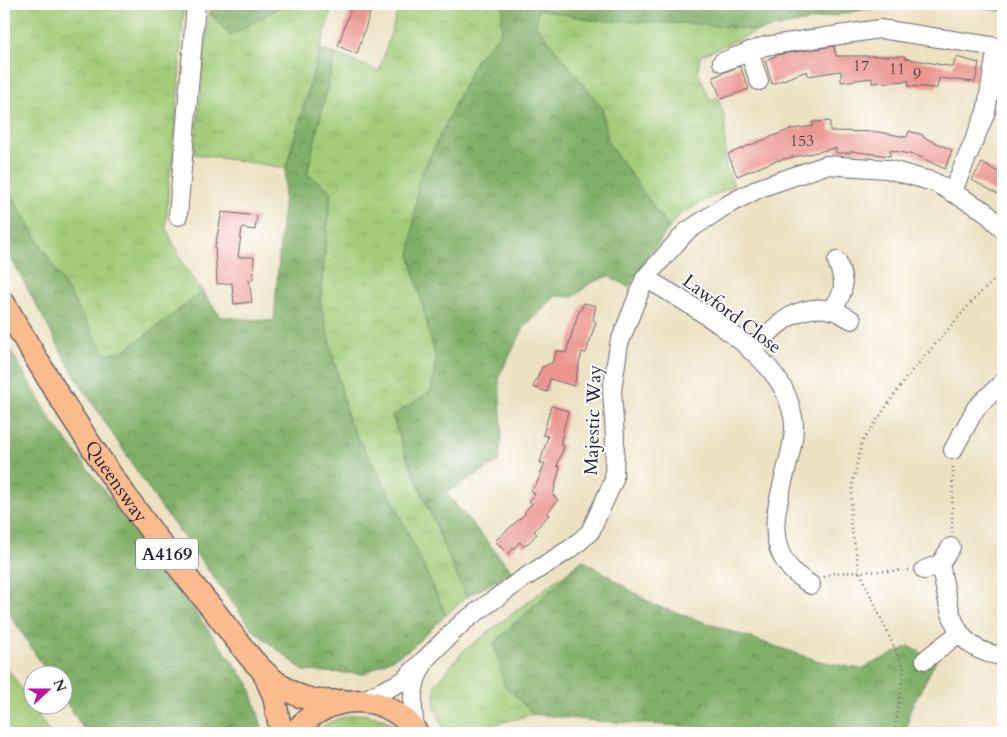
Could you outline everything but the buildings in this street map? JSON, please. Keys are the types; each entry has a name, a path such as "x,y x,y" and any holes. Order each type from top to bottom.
{"main road":[{"name":"Queensway","path":"4,303 80,430 124,494 170,558 264,672 283,688 303,698 328,703 351,701 379,704 399,714 416,732"},
{"name":"Queensway","path":"264,672 274,696 281,733"},
{"path":"294,733 304,721 322,708 351,701"}],"street":[{"path":"178,216 196,4"},
{"path":"722,62 749,51 794,41 880,29 1000,46 986,112 952,193"},
{"path":"749,51 759,81"},
{"name":"Majestic Way","path":"351,701 370,697 398,684 463,622 520,580 573,546 590,532 614,480 615,438 612,390 619,344 628,316 645,278 686,232 725,206 760,188 826,165 887,169 934,182 983,210 1003,229"},
{"path":"831,310 842,297 844,279 837,261"},
{"name":"Lawford Close","path":"645,278 690,304 751,351 773,372 788,398 794,428 789,463 776,509 776,526 780,553 790,569 811,585"},
{"path":"751,351 781,320 806,310 831,310 852,320"},
{"path":"953,450 976,408 1003,382"},
{"path":"951,547 932,567 958,633 962,638 990,654 1003,656"},
{"path":"925,660 958,633"},
{"name":"Majestic Way","path":"416,732 412,697 414,686 429,656"}],"path":[{"path":"894,733 904,669 860,572 850,522 853,481 862,442 906,378 976,297 1003,272"},
{"path":"951,547 953,450"},
{"path":"811,585 832,573 932,567"}],"green space":[{"path":"4,4 184,4 174,151 169,181 166,228 184,266 203,292 124,351 105,355 4,182"},
{"path":"210,4 285,4 230,36 209,12"},
{"path":"285,4 333,4 286,168 194,154 209,12 230,36"},
{"path":"400,4 503,4 501,32 476,60 410,256 436,359 431,391 392,416 407,458 466,597 446,615 393,501 349,422 320,301 331,191 307,174 335,54 379,71"},
{"path":"503,4 1003,4 1003,11 961,5 867,9 758,31 701,24 592,20 538,9 536,25 602,108 608,143 669,228 628,287 609,276 591,283 573,297 556,296 525,326 499,376 502,433 499,461 446,493 513,572 466,597 407,458 392,416 431,391 436,359 410,256 418,181 476,60 501,32"},
{"path":"538,8 592,20 701,24 758,31 700,56 698,72 710,100 718,97 725,119 726,168 734,185 679,215 669,228 608,143 602,108 536,25"},
{"path":"320,49 335,54 307,174 331,191 320,301 349,422 393,501 446,615 410,649 364,674 304,671 253,630 158,503 74,375 4,245 4,182 105,354 124,351 203,292 221,317 274,321 286,168"},
{"path":"4,339 52,421 249,684 264,733 86,733 72,711 72,664 42,664 4,605"},
{"path":"583,560 494,643 505,686 533,714 467,732 442,726 435,707 435,685 463,651"},
{"path":"583,560 654,605 819,661 861,669 909,646 936,661 909,712 907,733 768,733 753,730 596,721 533,714 505,686 494,643"},
{"path":"4,663 22,690 22,714 38,714 50,733 4,733"},
{"path":"362,714 382,718 405,733 315,733 336,719"}]}
